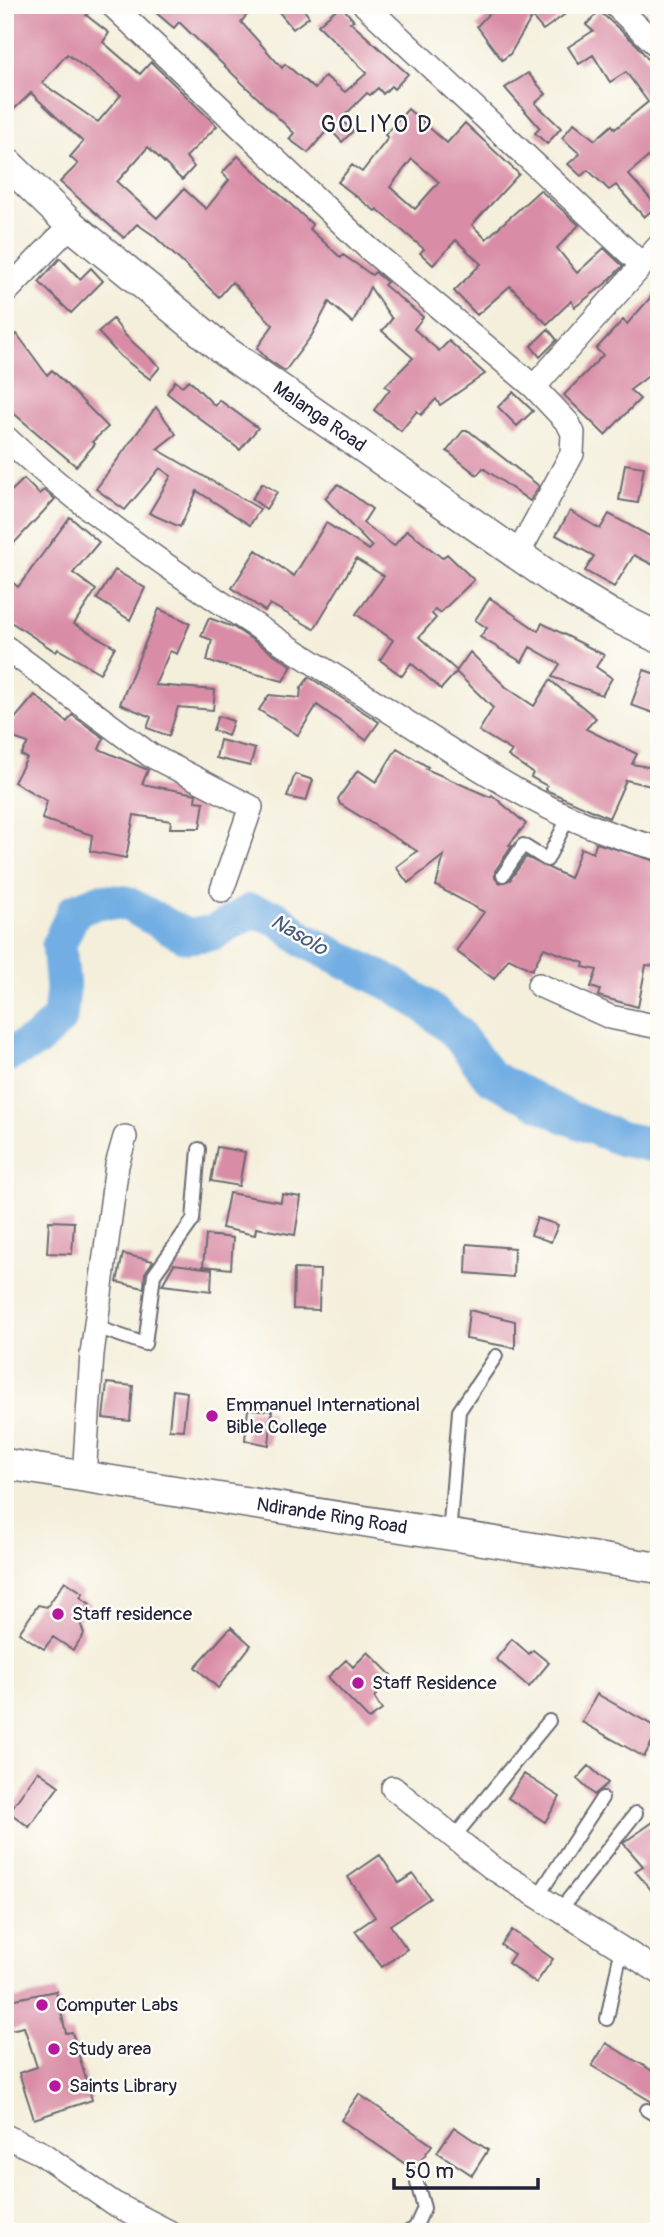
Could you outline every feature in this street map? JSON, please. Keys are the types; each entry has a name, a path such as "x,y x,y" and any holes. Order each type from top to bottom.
{"street":[{"path":"112,5 367,247 534,387 568,423 573,444 572,454 518,554"},
{"path":"365,5 641,264"},
{"path":"615,5 659,47"},
{"name":"Malanga Road","path":"5,161 71,225 225,351 518,554 600,608 659,638"},
{"path":"5,293 71,225"},
{"path":"534,387 659,246"},
{"path":"5,437 106,520 229,606 518,792 615,838 659,848"},
{"path":"5,647 150,755 251,807 222,890"},
{"path":"539,985 610,1017 659,1027"},
{"path":"84,1477 96,1327 117,1165 125,1137"},
{"name":"Ndirande Ring Road","path":"5,1464 659,1568"},
{"path":"393,1788 491,1867 621,1951 659,1972"},
{"path":"5,2136 41,2153 113,2203 169,2232"}],"lane":[{"path":"503,875 523,845 547,860 568,818"},
{"path":"96,1327 145,1344 154,1275 193,1220 199,1149"},
{"path":"449,1536 459,1411 496,1356"},
{"path":"454,1837 549,1721"},
{"path":"538,1896 602,1798"},
{"path":"560,1910 636,1814"},
{"path":"607,2019 621,1951"},
{"path":"647,2110 659,2117"},
{"path":"408,2232 415,2228 424,2208 417,2183"}],"building":[{"path":"5,5 95,5 86,15 109,33 103,42 140,74 151,62 217,126 186,157 194,167 182,180 148,147 117,182 157,218 184,189 206,209 229,180 222,173 238,156 312,224 310,229 341,258 343,255 372,275 375,272 387,282 384,285 423,317 414,329 439,351 449,341 485,374 440,405 436,399 421,415 417,411 401,431 374,410 390,389 385,386 413,358 382,331 392,319 370,287 353,323 329,302 312,335 285,371 267,359 257,348 273,325 232,282 219,297 153,235 137,224 124,238 60,182 78,164 70,157 83,142 31,93 5,118","holes":["67,54 121,95 98,122 42,83"]},
{"path":"147,5 255,5 241,22 282,68 285,64 315,89 325,76 345,92 367,73 318,25 341,5 354,21 350,22 408,74 394,89 391,86 383,94 378,88 370,95 367,93 341,119 353,131 342,142 329,128 308,153 289,139 294,133 179,22 174,28"},
{"path":"273,5 301,5 309,17 293,29"},
{"path":"497,5 578,5 543,30 532,17 510,54 502,60 477,26"},
{"path":"599,11 637,45 659,74 659,148 628,174 657,206 644,217 616,185 609,190 588,170 581,176 568,164 580,154 562,138 574,123 595,140 612,125 615,129 648,102 626,72 610,82 593,55 579,64 568,47 593,31 586,25"},
{"path":"528,73 546,94 535,103 561,128 547,144 535,133 540,128 505,88"},
{"path":"408,109 447,143 465,123 519,174 472,225 486,239 540,190 579,225 557,248 577,273 604,248 623,266 575,307 571,301 547,324 510,286 477,315 454,291 481,264 456,240 433,265 420,253 424,249 377,209 375,211 338,182 352,165 362,172 388,138 385,135","holes":["412,159 439,182 415,209 390,187"]},
{"path":"60,258 80,279 91,268 103,281 71,313 39,282"},
{"path":"659,288 659,368 630,390 640,399 605,435 564,395 603,355 596,349 623,320 627,324"},
{"path":"113,319 125,335 160,367 150,379 120,356 98,332"},
{"path":"548,329 557,340 540,357 531,346"},
{"path":"17,334 47,375 52,370 108,427 92,442 95,444 76,466 5,406 5,342"},
{"path":"189,380 215,406 219,400 258,428 240,450 167,393 175,381 182,386"},
{"path":"513,392 533,411 517,426 498,407"},
{"path":"156,407 176,434 157,449 260,509 250,525 197,491 180,527 149,513 171,476 160,468 125,510 96,489"},
{"path":"463,431 469,431 539,486 530,501 483,468 477,475 447,451"},
{"path":"625,464 644,467 638,503 619,500"},
{"path":"24,479 39,494 44,490 55,499 5,553 5,497"},
{"path":"262,483 277,492 266,509 252,499"},
{"path":"338,484 372,509 363,523 394,546 407,530 442,558 447,554 474,580 440,613 435,609 432,614 436,618 419,637 457,671 441,689 411,663 402,676 380,660 393,640 356,614 384,576 356,559 314,629 270,604 265,611 232,588 256,550 294,576 326,523 369,550 372,547 325,498"},
{"path":"570,511 600,529 609,514 659,541 659,568 634,555 614,587 585,571 594,556 556,535"},
{"path":"70,517 99,542 73,573 96,590 74,624 115,647 100,673 58,649 56,652 5,618 5,576 18,587"},
{"path":"115,570 145,588 130,620 97,599"},
{"path":"490,598 538,631 542,623 604,655 596,667 612,678 602,695 552,677 560,664 530,647 522,662 480,637 487,628 475,620"},
{"path":"159,609 190,623 177,654 170,651 155,685 215,690 213,710 178,707 169,736 147,728 151,717 120,704"},
{"path":"209,618 233,627 292,666 283,681 207,661 212,640 201,636"},
{"path":"470,652 506,687 534,706 550,680 596,718 586,729 637,754 632,764 659,769 659,788 626,780 609,818 546,790 547,786 531,777 533,773 508,756 512,751 479,731 493,708 456,672"},
{"path":"644,670 659,675 659,715 631,705"},
{"path":"309,677 379,722 366,740 317,705 298,735 259,710 269,695 300,698 301,688"},
{"path":"35,695 67,722 72,715 104,738 99,749 148,770 142,784 196,794 195,801 204,802 200,828 170,828 171,821 134,815 126,858 90,851 92,835 42,819 47,801 14,782 27,758 21,755 28,743 5,735 5,730"},
{"path":"218,716 233,721 228,736 213,730"},
{"path":"220,740 255,749 250,766 216,758"},
{"path":"397,748 428,767 426,769 490,797 492,795 526,824 509,845 512,846 495,871 495,878 499,883 510,880 526,857 570,878 581,848 593,853 596,843 659,862 657,966 646,965 638,1007 598,996 600,990 591,987 597,970 583,967 584,963 544,948 532,970 509,958 494,979 456,951 484,912 436,886 444,855 408,883 396,867 417,851 340,804 338,799 358,770 376,782"},
{"path":"295,774 313,780 306,801 287,797"},
{"path":"217,1147 245,1152 239,1186 211,1181"},
{"path":"229,1193 281,1202 282,1194 301,1197 295,1235 256,1228 255,1235 222,1228"},
{"path":"537,1218 558,1225 551,1242 531,1235"},
{"path":"49,1221 74,1222 72,1254 47,1253"},
{"path":"206,1235 233,1238 231,1269 203,1266"},
{"path":"467,1244 514,1248 513,1277 466,1273"},
{"path":"123,1254 153,1261 145,1273 144,1288 117,1282"},
{"path":"174,1264 212,1269 211,1291 162,1285"},
{"path":"294,1269 320,1270 319,1310 293,1309"},
{"path":"469,1310 515,1321 515,1348 466,1339"},
{"path":"107,1383 133,1386 130,1421 103,1418"},
{"path":"173,1390 187,1392 183,1430 169,1429"},
{"path":"248,1409 272,1411 269,1445 245,1440"},
{"name":"Staff residence","path":"65,1581 83,1593 80,1597 90,1604 79,1619 84,1634 73,1650 53,1637 44,1649 19,1633 38,1605 47,1607"},
{"name":"Staff residence","path":"231,1627 251,1645 218,1688 195,1667"},
{"path":"512,1639 529,1654 533,1650 549,1663 529,1687 496,1659"},
{"name":"Staff Residence","path":"368,1652 391,1675 377,1688 380,1691 374,1697 382,1710 369,1719 328,1677 346,1660 353,1667"},
{"path":"597,1694 659,1729 644,1757 582,1722"},
{"path":"589,1766 608,1783 594,1795 577,1779"},
{"path":"38,1771 59,1786 29,1827 9,1812"},
{"path":"524,1774 560,1797 545,1822 508,1798"},
{"path":"659,1818 659,1899 635,1871 643,1866 623,1843"},
{"path":"380,1855 399,1883 413,1874 430,1898 390,1925 407,1949 382,1967 355,1931 375,1917 348,1877"},
{"path":"512,1930 553,1959 536,1983 508,1963 514,1954 501,1945"},
{"path":"56,1991 66,2033 72,2032 92,2100 34,2119 19,2073 37,2067 24,2027 5,2031 5,2001"},
{"path":"606,2043 659,2075 659,2106 592,2066"},
{"path":"359,2094 432,2145 414,2170 341,2120"},
{"path":"454,2127 488,2150 472,2175 437,2152"}],"waterway":[{"name":"Nasolo","path":"5,1056 36,1041 60,1018 63,989 59,944 74,911 99,901 126,903 186,936 213,933 251,911 277,918 304,940 394,985 425,1006 456,1032 490,1077 565,1116 622,1139 659,1146"}],"place":[{"name":"Emmanuel International Bible College","path":"212,1416"},
{"name":"Staff residence","path":"58,1614"},
{"name":"Staff Residence","path":"358,1683"},
{"name":"Computer Labs","path":"42,2005"},
{"name":"Study area","path":"54,2049"},
{"name":"Saints Library","path":"55,2086"}],"district":[{"name":"GOLIYO D","path":"377,124"}]}
